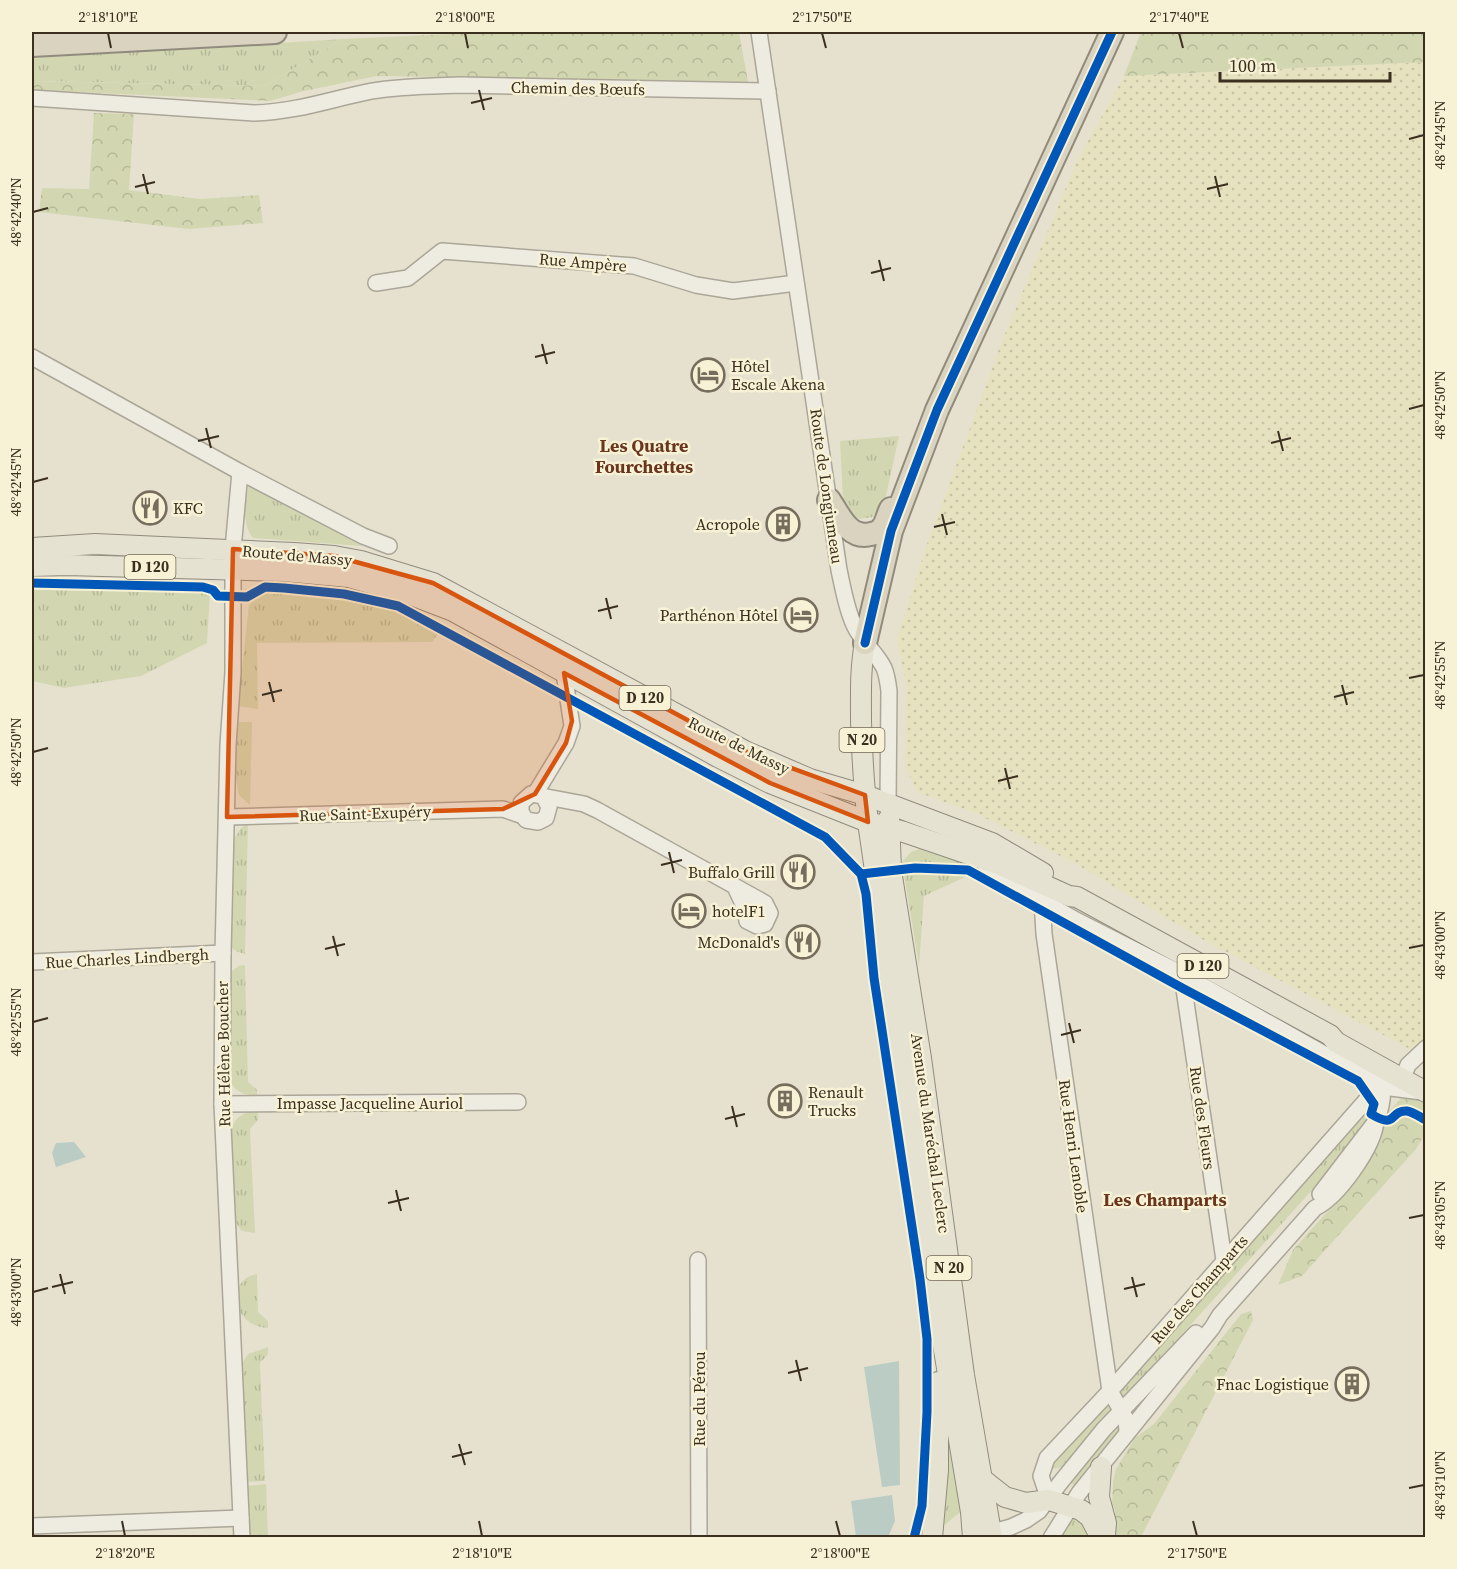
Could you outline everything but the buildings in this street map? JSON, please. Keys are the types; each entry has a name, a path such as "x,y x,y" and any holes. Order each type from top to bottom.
{"highway":[{"path":"32,35 154,32"},
{"path":"32,45 275,32"},
{"path":"829,500 849,529 855,534 866,535 877,532 883,527 890,509 902,501 941,401 1112,32"},
{"name":"N 20","path":"865,643 891,531 902,501"}],"main road":[{"name":"Route de Massy","path":"32,548 96,544 233,549 334,556 361,561 433,583 745,751 810,779 865,795 992,843 1072,891 1077,897"},
{"name":"Route de Massy","path":"32,566 284,571 349,577 406,592 453,611 718,758 770,783 868,822 998,864 1069,896 1077,897"},
{"name":"N 20","path":"865,643 860,666 865,795 868,822 900,978"},
{"name":"N 20","path":"888,804 900,978"},
{"name":"D 120","path":"1077,897 1329,1035 1339,1036 1390,1079 1425,1083"},
{"name":"Avenue du Maréchal Leclerc","path":"900,978 943,1344 970,1506 980,1536"},
{"name":"Avenue du Maréchal Leclerc","path":"900,978 981,1478 980,1536"},
{"path":"1329,1035 1390,1079 1425,1092"},
{"path":"930,1535 938,1470 938,1378 943,1344"},
{"path":"1101,1467 1099,1497 1106,1523 1103,1538"},
{"path":"981,1478 1005,1497 1026,1503 1049,1500 1070,1505 1090,1517 1103,1538"}],"street":[{"name":"Route de Longjumeau","path":"759,32 839,570 848,609 865,643"},
{"name":"Chemin des Bœufs","path":"32,98 254,113 284,112 375,91 426,86 472,85 768,92"},
{"name":"Rue Ampère","path":"376,283 408,278 442,251 634,266 696,285 733,291 796,283"},
{"name":"Route de Massy","path":"32,357 240,472 363,536 389,546"},
{"name":"Route de Massy","path":"233,570 240,472"},
{"name":"Rue Hélène Boucher","path":"233,570 234,627 228,745 222,1104 242,1538"},
{"name":"N 20","path":"865,643 879,659 887,677 889,691 888,804"},
{"path":"564,673 572,726 566,742 534,796 520,808 523,816 530,822 538,822 548,814 573,803"},
{"path":"534,796 584,804 597,810 762,901 768,906 770,913 768,921 761,926 749,924 745,917 745,908 735,887"},
{"path":"534,796 549,807 548,814"},
{"name":"Rue Saint-Exupéry","path":"503,809 534,796"},
{"name":"Rue Saint-Exupéry","path":"227,817 503,809 523,816"},
{"name":"Route de Massy","path":"979,858 994,873 1076,920 1390,1079"},
{"name":"Rue Henri Lenoble","path":"1042,900 1044,934 1110,1391"},
{"path":"745,908 751,902 762,901"},
{"name":"Rue Charles Lindbergh","path":"32,962 223,953"},
{"name":"Rue des Fleurs","path":"1186,976 1184,989 1224,1260"},
{"name":"Rue des Champarts","path":"1049,1500 1042,1482 1043,1464 1047,1458 1110,1391 1369,1097 1425,1048"},
{"name":"Rue des Champarts","path":"1051,1538 1070,1505 1220,1315 1315,1208 1325,1203 1355,1167 1376,1130 1378,1117 1384,1111 1390,1079"},
{"name":"Impasse Jacqueline Auriol","path":"222,1104 518,1102"},
{"name":"Rue du Pérou","path":"698,1260 699,1538"},
{"name":"Rue des Champarts","path":"980,1536 1026,1520 1039,1511 1122,1411 1203,1325 1220,1315"},
{"path":"1110,1391 1126,1419 1127,1431"},
{"path":"32,1526 241,1518"}],"highlighted area":[{"path":"233,549 334,556 433,583 745,751 865,795 868,822 770,783 564,673 572,721 566,743 535,794 503,809 227,817"}],"shaded area":[{"path":"1425,62 1425,1057 1202,939 1076,864 975,813 917,792 905,766 906,684 897,638 926,547 1002,341 1077,161 1124,76"},
{"path":"74,1142 86,1157 56,1167 52,1153 56,1143"},
{"path":"899,1361 900,1485 882,1487 864,1367"},
{"path":"892,1495 895,1521 888,1537 856,1537 851,1501"}],"green space":[{"path":"493,32 739,32 748,82 377,76 304,91 270,101 32,90 32,81 265,86 343,39"},
{"path":"1141,32 1425,32 1425,62 1124,76"},
{"path":"343,39 265,86 32,81 32,58"},
{"path":"94,113 134,114 129,190 200,199 259,195 263,223 189,229 39,212 42,188 89,189"},
{"path":"899,436 886,496 873,517 860,519 849,517 843,500 840,441"},
{"path":"249,483 362,546 253,538 245,519"},
{"path":"32,590 210,592 207,643 141,676 64,688 32,681"},
{"path":"262,593 336,597 399,611 438,634 432,642 257,643 258,709 238,706 249,605"},
{"path":"240,722 252,722 250,805 239,795 236,778 233,777 235,727"},
{"path":"248,823 245,954 230,947 232,842 241,828"},
{"path":"919,849 962,862 965,877 924,896 919,966 902,862 911,852"},
{"path":"245,965 248,1082 257,1090 257,1096 240,1092 229,1079 229,973"},
{"path":"1415,1097 1425,1101 1425,1134 1416,1149 1302,1276 1278,1285 1293,1250 1361,1174 1390,1110 1401,1099"},
{"path":"1371,1106 1367,1114 1371,1117 1357,1140 1123,1400 1119,1387"},
{"path":"258,1110 258,1120 250,1129 255,1233 242,1231 236,1219 231,1174 231,1142 232,1130 238,1117"},
{"path":"257,1274 258,1312 268,1321 268,1328 256,1326 246,1320 237,1302 240,1284 247,1277"},
{"path":"1251,1311 1253,1320 1141,1537 1117,1537 1115,1510 1112,1504 1116,1469 1135,1438 1154,1424 1241,1314"},
{"path":"268,1347 268,1354 260,1363 265,1481 246,1482 241,1365 248,1354"},
{"path":"1105,1402 1111,1403 1112,1410 1062,1467 1046,1470"},
{"path":"1121,1420 1120,1430 1111,1448 1075,1486 1070,1482 1096,1452 1104,1435"},
{"path":"948,1445 952,1448 962,1511 943,1526 946,1447"},
{"path":"266,1484 268,1537 249,1537 246,1486"},
{"path":"1072,1516 1083,1522 1091,1538 1059,1538"}],"cycle path":[{"path":"865,643 891,531 937,410 1112,32"},
{"path":"32,583 203,587 213,590 218,596 247,597 265,587 284,588 344,594 398,606 825,837 861,874 866,894 874,978 927,1339 927,1412 922,1506 914,1538"},
{"path":"861,874 915,868 968,870 1184,989 1358,1081 1374,1104 1371,1114 1390,1120 1401,1111 1407,1111 1426,1120"}],"place":[{"name":"Hôtel Escale Akena","path":"708,375"},
{"name":"KFC","path":"150,508"},
{"name":"Acropole","path":"783,524"},
{"name":"Parthénon Hôtel","path":"801,615"},
{"name":"Buffalo Grill","path":"798,872"},
{"name":"hotelF1","path":"689,911"},
{"name":"McDonald's","path":"803,942"},
{"name":"Renault Trucks","path":"785,1101"},
{"name":"Fnac Logistique","path":"1352,1384"}],"district":[{"name":"Les Quatre Fourchettes","path":"644,456"},
{"name":"Les Champarts","path":"1165,1200"}]}
